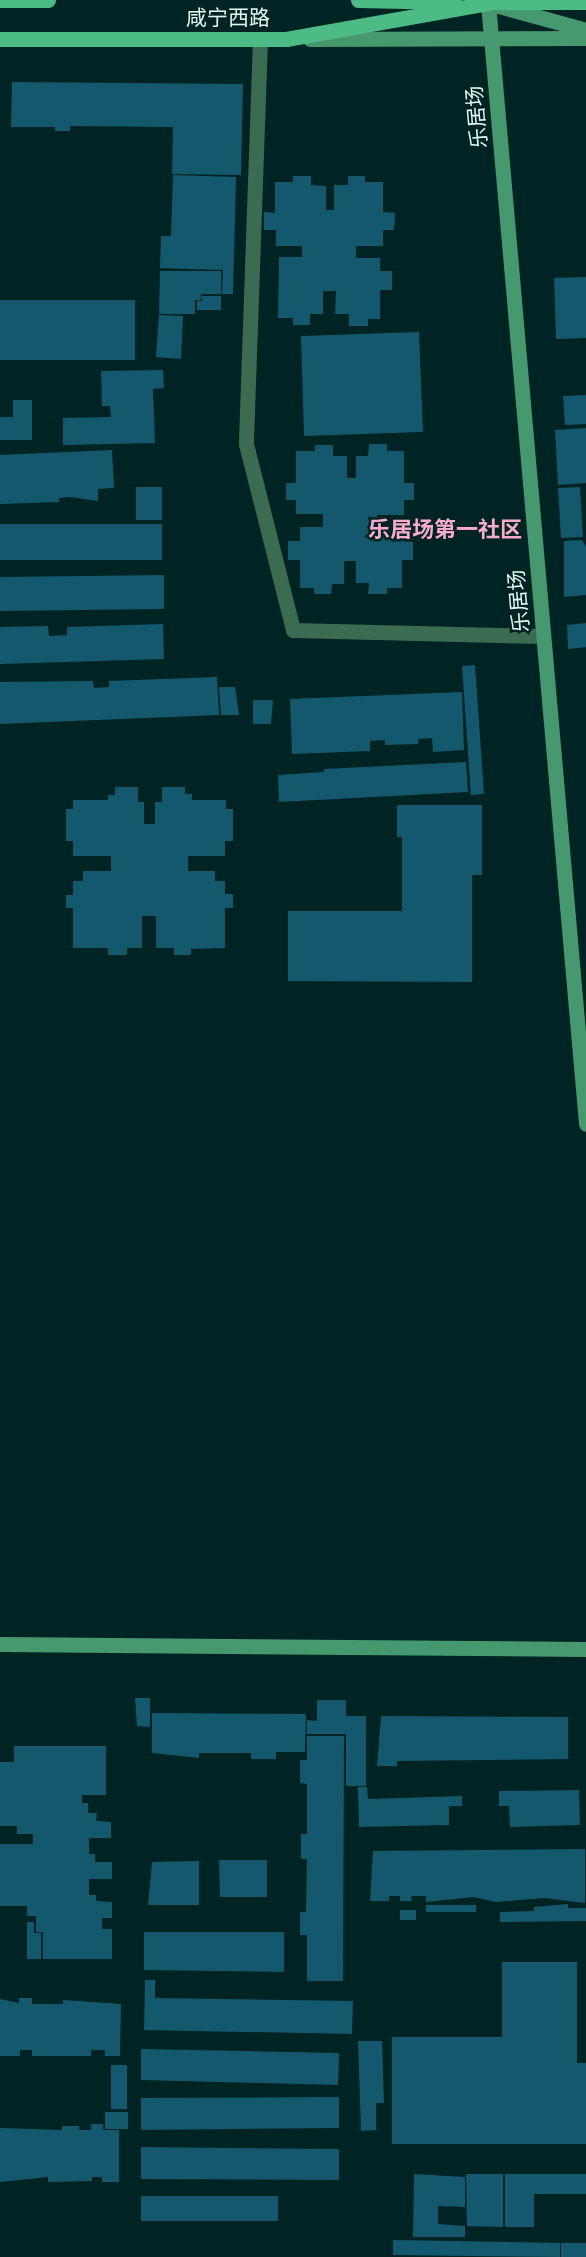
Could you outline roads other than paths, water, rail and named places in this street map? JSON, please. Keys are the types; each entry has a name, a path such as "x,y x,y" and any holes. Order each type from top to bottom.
{"main road":[{"path":"0,0 48,0"},
{"name":"咸宁西路","path":"358,0 488,3 586,2"},
{"name":"咸宁西路","path":"0,39 286,39 488,3"}],"street":[{"path":"488,3 586,30"},
{"name":"乐居场","path":"488,3 586,1124"},
{"path":"286,39 586,38"},
{"path":"260,39 246,444 293,630 543,636"},
{"path":"0,1644 586,1649"}],"district":[{"name":"乐居场第一社区","path":"445,530"}]}
